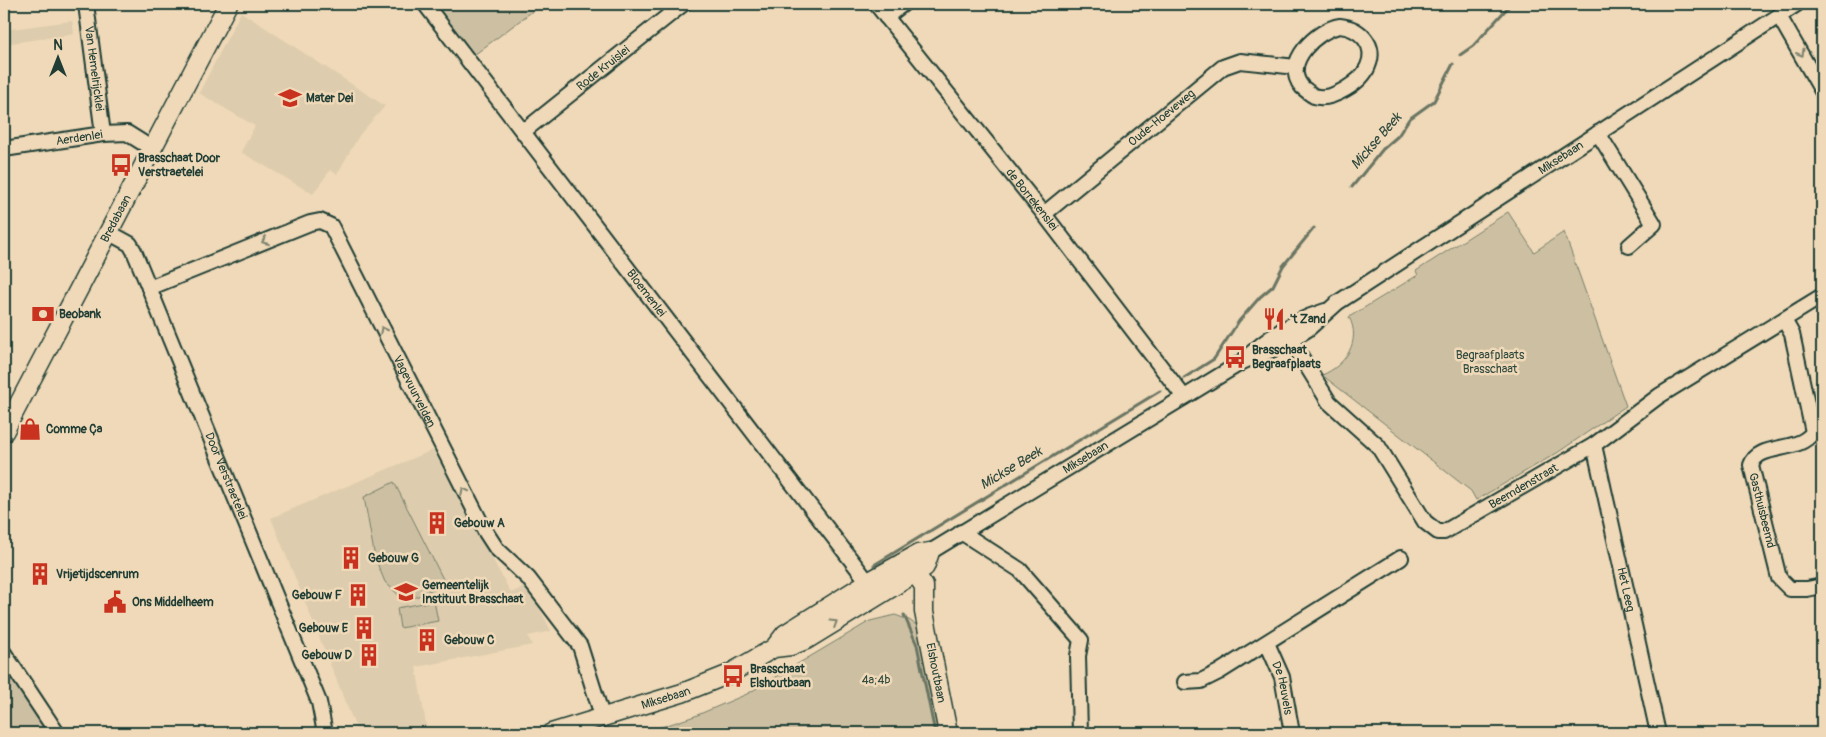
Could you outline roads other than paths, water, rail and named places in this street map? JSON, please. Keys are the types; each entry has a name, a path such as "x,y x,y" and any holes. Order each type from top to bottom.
{"main road":[{"name":"Bredabaan","path":"4,432 228,4"},
{"name":"Miksebaan","path":"783,643 818,633 864,604 905,570 918,554 930,552"},
{"name":"Miksebaan","path":"551,733 603,719 706,686 783,643 868,582 905,570"},
{"name":"Elshoutbaan","path":"905,570 924,612 948,733"}],"street":[{"name":"Van Hemelrijcklei","path":"86,4 103,134"},
{"name":"Bloemenlei","path":"425,4 868,582"},
{"name":"Rode Kruislei","path":"524,131 683,4"},
{"name":"de Borrekenslei","path":"876,4 1044,214 1184,397"},
{"path":"886,16 902,4"},
{"name":"Miksebaan","path":"930,552 1242,362 1272,351 1304,317 1326,310 1797,4"},
{"path":"1779,16 1822,91"},
{"path":"1336,27 1354,29 1369,44 1370,58 1367,68 1339,93 1329,98 1316,97 1307,92 1298,81 1296,67 1302,52 1336,27"},
{"name":"Oude-Hoeveweg","path":"1044,214 1223,67 1240,60 1296,67"},
{"name":"Aerdenlei","path":"4,149 103,134 127,133 151,148"},
{"path":"1598,133 1654,224 1629,246"},
{"name":"Vagevuurvelden","path":"149,288 310,222 320,220 331,226 484,531 496,548 528,578 580,646 603,719"},
{"name":"Door Verstraetelei","path":"108,232 132,246 319,702 326,733"},
{"name":"Beemdenstraat","path":"1287,334 1329,402 1378,446 1425,522 1438,532 1444,532 1594,445 1659,396 1822,296"},
{"name":"Gasthuisbeemd","path":"1784,320 1792,334 1813,432 1802,444 1760,453 1754,457 1751,465 1779,578 1790,589 1807,589 1822,586"},
{"name":"Het Leeg","path":"1594,445 1658,733"},
{"path":"960,532 1020,570 1081,640 1078,656 1080,733"},
{"path":"1185,682 1201,681 1219,672 1401,558"},
{"path":"864,604 868,582"},
{"name":"De Heuvels","path":"1267,643 1282,677 1292,733"},
{"path":"4,653 57,733"}],"waterway":[{"name":"Mickse Beek","path":"1460,55 1473,46 1511,4"},
{"name":"Mickse Beek","path":"1352,187 1383,149 1398,136 1409,119 1434,101 1453,64"},
{"name":"Mickse Beek","path":"1184,378 1214,359 1239,321 1260,297 1273,286 1283,266 1314,228"},
{"name":"Mickse Beek","path":"874,565 1160,391"},
{"name":"Mickse Beek","path":"904,615 917,645 935,733"}],"place":[{"name":"Mater Dei","path":"290,98"},
{"name":"Brasschaat Door Verstraetelei","path":"121,165"},
{"name":"Beobank","path":"43,314"},
{"name":"'t Zand","path":"1274,319"},
{"name":"Brasschaat Begraafplaats","path":"1235,357"},
{"name":"Comme Ça","path":"30,429"},
{"name":"Gebouw A","path":"437,523"},
{"name":"Gebouw G","path":"351,558"},
{"name":"Vrijetijdscenrum","path":"40,574"},
{"name":"Gemeentelijk Instituut Brasschaat","path":"406,592"},
{"name":"Gebouw F","path":"358,595"},
{"name":"Ons Middelheem","path":"115,602"},
{"name":"Gebouw E","path":"364,628"},
{"name":"Gebouw C","path":"427,640"},
{"name":"Gebouw D","path":"369,655"},
{"name":"Brasschaat Elshoutbaan","path":"733,676"}],"park label":[{"name":"Begraafplaats Brasschaat","path":"1490,362"},
{"name":"4a;4b","path":"876,680"}]}
